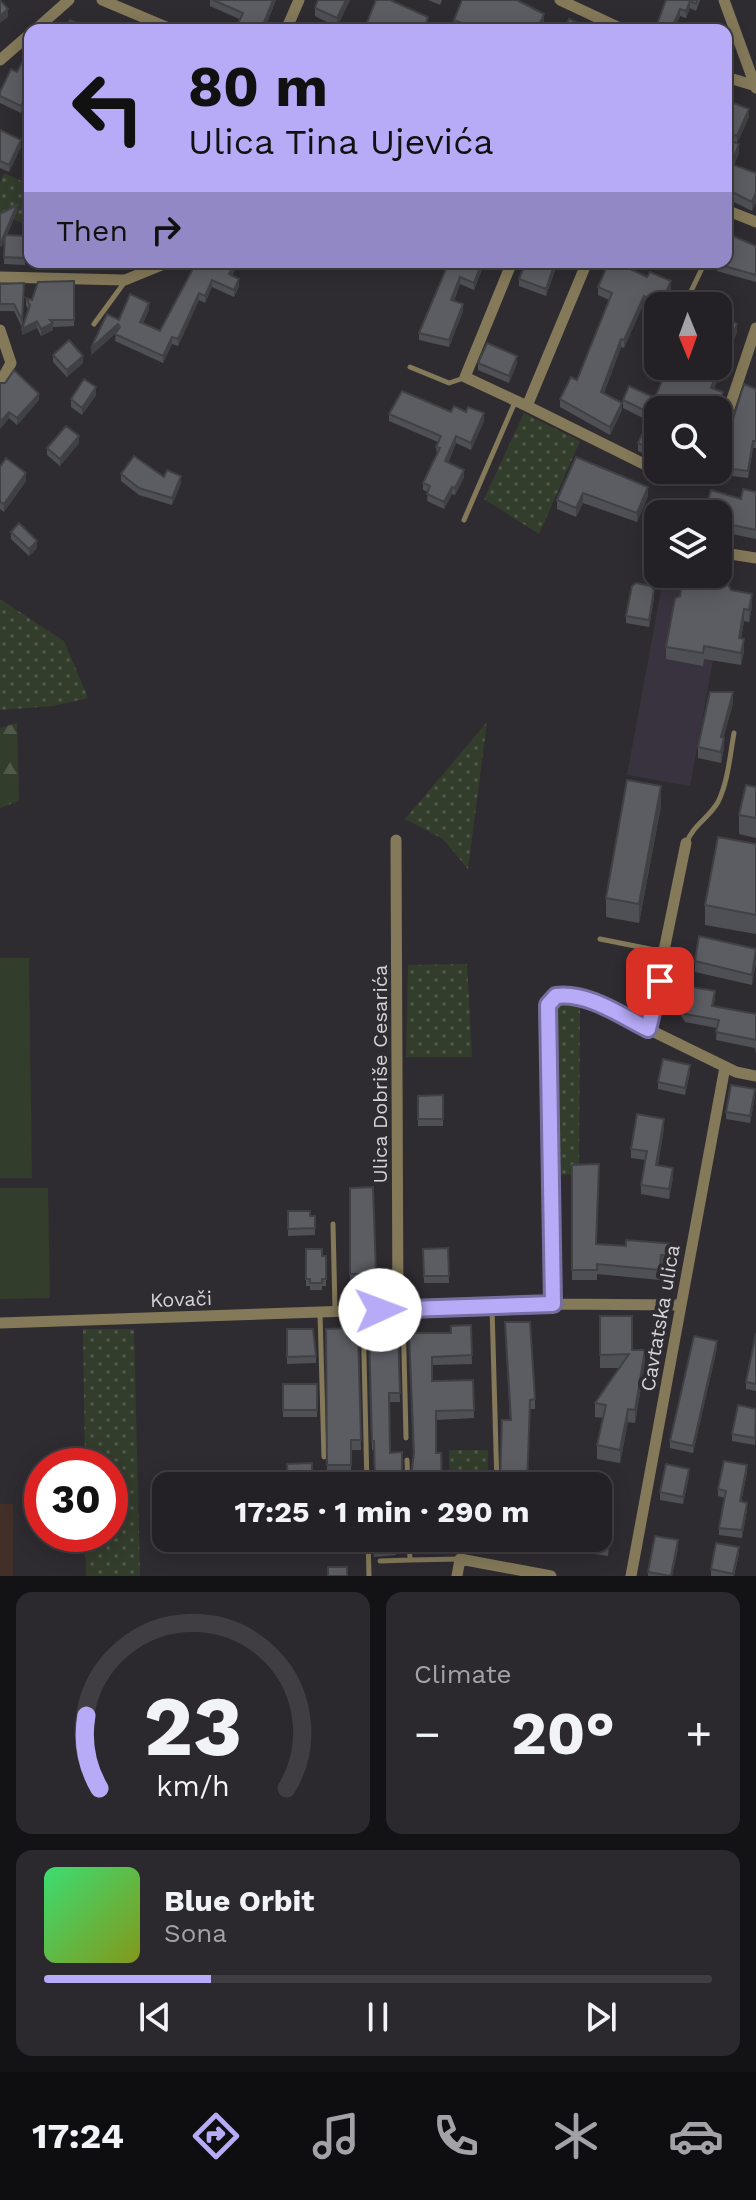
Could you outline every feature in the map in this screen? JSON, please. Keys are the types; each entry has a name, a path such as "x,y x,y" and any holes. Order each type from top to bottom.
{"street":[{"path":"42,24 69,0"},
{"path":"102,0 159,24"},
{"path":"289,24 299,0"},
{"path":"560,0 611,24"},
{"path":"724,0 756,86"},
{"path":"0,60 24,39"},
{"path":"732,79 756,86"},
{"path":"732,214 756,222"},
{"path":"0,277 125,280 154,268"},
{"path":"510,268 465,377 644,464"},
{"path":"521,403 584,268"},
{"path":"732,399 756,328"},
{"path":"0,330 11,363 0,383"},
{"path":"732,554 756,558"},
{"name":"Ulica Dobriše Cesarića","path":"396,840 400,1309"},
{"path":"648,1029 686,843"},
{"path":"553,1304 548,1005 556,996 568,995 592,1001 725,1067 756,1076"},
{"name":"Cavtatska ulica","path":"631,1576 725,1067"},
{"name":"Kovači","path":"0,1323 553,1304 680,1305"},
{"path":"457,1576 460,1559 551,1576"}],"lane":[{"path":"691,292 702,268"},
{"path":"94,324 125,280"},
{"path":"410,367 449,383 465,377"},
{"path":"464,520 521,403"},
{"path":"686,843 692,829 707,816 720,797 734,733"},
{"path":"600,939 666,952"},
{"path":"333,1224 335,1311"},
{"path":"492,1306 497,1472"},
{"path":"400,1309 406,1438"},
{"path":"363,1310 367,1472"},
{"path":"320,1312 324,1457"},
{"path":"407,1460 407,1472"},
{"path":"368,1552 369,1576"},
{"path":"410,1552 410,1560"},
{"path":"380,1561 460,1559"}],"shaded area":[{"path":"661,588 726,588 690,786 627,775"},
{"path":"0,1504 13,1504 13,1576 0,1576"}],"green space":[{"path":"4,173 24,182 24,224 0,214 0,183"},
{"path":"524,413 580,441 539,534 484,499"},
{"path":"0,599 64,641 88,698 53,706 0,710"},
{"path":"487,722 468,869 443,839 405,819"},
{"path":"17,723 19,801 0,808 0,728"},
{"path":"0,958 29,958 32,1178 0,1178"},
{"path":"467,964 472,1057 406,1057 408,965"},
{"path":"565,999 580,1001 579,1174 556,1175 553,1017 558,1004"},
{"path":"0,1188 48,1188 50,1298 0,1299"},
{"path":"83,1329 134,1329 140,1576 86,1576 85,1552 128,1552 128,1448 85,1448"},
{"path":"449,1450 488,1450 488,1472 449,1472"}],"building":[{"path":"0,0 8,9 0,16"},
{"path":"213,0 273,0 263,24 238,24 243,13"},
{"path":"318,0 346,0 337,18 315,8"},
{"path":"376,0 392,0 428,17 426,24 366,24"},
{"path":"462,0 517,0 544,14 540,24 464,24 454,20"},
{"path":"666,0 697,0 696,4 690,1 686,11 680,9 674,24 657,24"},
{"path":"24,59 24,99 21,106 0,96 11,69 17,72"},
{"path":"732,102 749,109 737,136 732,134"},
{"path":"0,130 21,140 9,165 0,161"},
{"path":"732,141 739,144 732,162"},
{"path":"732,164 756,173 756,192 752,202 732,192"},
{"path":"17,205 2,240 0,241 0,214"},
{"path":"5,235 24,236 24,258 4,257"},
{"path":"732,236 756,246 756,275 731,268"},
{"path":"193,268 232,268 229,274 239,279 234,290 212,280 205,296 199,293 178,339 172,337 163,356 115,334 120,327 118,324 91,348 107,314 119,320 130,294 149,303 140,322 160,331"},
{"path":"446,268 480,268 474,283 460,277 451,300 463,304 449,340 419,333"},
{"path":"524,268 553,268 546,289 519,279"},
{"path":"606,268 628,268 647,277 650,272 671,281 666,292 644,292 624,340 621,339 601,392 622,403 610,427 560,399 571,377 577,380 612,293 598,287"},
{"path":"74,281 74,320 50,320 53,323 41,329 37,321 22,329 30,305 26,298 32,300 38,282"},
{"path":"24,283 22,320 14,304 0,304 0,284"},
{"path":"69,340 83,356 67,370 53,355"},
{"path":"487,343 517,356 509,376 478,363"},
{"path":"14,370 39,394 17,418 9,412 0,422 0,383 5,383"},
{"path":"84,379 96,387 82,408 71,399"},
{"path":"662,380 714,380 711,388 723,392 722,396 656,396"},
{"path":"744,384 756,389 756,441 753,441 748,471 732,469 733,419"},
{"path":"629,386 651,396 644,396 644,410 623,400"},
{"path":"402,391 451,412 454,406 466,412 468,407 484,413 471,443 456,436 445,461 464,470 444,502 427,494 430,486 423,483 440,448 436,447 441,436 389,414"},
{"path":"66,426 79,436 60,459 47,448"},
{"path":"644,431 644,446 638,443"},
{"path":"134,456 164,477 167,470 181,476 172,498 139,488 121,474"},
{"path":"576,457 648,487 637,513 583,493 576,508 557,500"},
{"path":"6,458 26,473 4,504 0,502 0,467"},
{"path":"743,489 756,492 756,530 732,525 732,500 708,500 711,490 741,499"},
{"path":"19,523 37,541 29,549 11,532"},
{"path":"636,583 654,590 649,620 626,616 632,586"},
{"path":"681,588 730,588 752,594 749,610 744,609 739,638 744,639 741,653 704,646 703,653 666,647 675,598 680,596"},
{"path":"710,692 733,692 721,737 724,738 721,752 698,747"},
{"path":"627,780 661,786 639,904 606,898"},
{"path":"746,785 756,787 756,818 739,815"},
{"path":"718,837 756,844 756,915 705,905"},
{"path":"699,936 756,949 752,975 695,961"},
{"path":"675,984 715,991 712,1006 756,1014 756,1040 716,1032 719,1020 685,1014 680,1006 672,1005"},
{"path":"663,1059 690,1065 685,1088 658,1082"},
{"path":"731,1085 755,1089 750,1116 726,1112"},
{"path":"443,1095 443,1119 418,1119 418,1096"},
{"path":"637,1114 664,1119 656,1165 673,1168 669,1189 641,1185 647,1151 631,1149"},
{"path":"599,1164 596,1244 626,1246 626,1240 676,1244 675,1256 661,1255 660,1270 597,1264 597,1270 572,1270 572,1165"},
{"path":"373,1187 376,1274 350,1274 350,1188"},
{"path":"288,1211 310,1211 310,1216 315,1216 315,1228 288,1229"},
{"path":"448,1248 449,1276 424,1276 423,1249"},
{"path":"306,1249 322,1249 322,1256 326,1256 326,1279 322,1279 322,1283 310,1283 310,1279 306,1279"},
{"path":"600,1316 632,1316 632,1350 645,1350 635,1410 628,1409 620,1450 597,1445 606,1405 595,1403 629,1354 600,1355"},
{"path":"505,1322 530,1322 535,1399 530,1400 527,1472 500,1472 502,1420 511,1420"},
{"path":"471,1325 472,1355 432,1357 432,1381 473,1380 474,1410 436,1411 436,1453 441,1453 442,1472 411,1472 414,1453 409,1333 451,1333 451,1326"},
{"path":"348,1328 349,1332 358,1332 361,1440 351,1440 351,1465 327,1465 326,1329"},
{"path":"287,1329 313,1329 316,1356 287,1357"},
{"path":"369,1333 398,1333 400,1393 389,1393 390,1453 402,1452 402,1472 375,1472"},
{"path":"756,1333 756,1384 746,1382"},
{"path":"694,1336 717,1341 693,1446 670,1441"},
{"path":"283,1384 317,1384 317,1410 283,1410"},
{"path":"738,1405 756,1409 755,1438 732,1434"},
{"path":"724,1461 747,1465 740,1501 747,1503 742,1530 719,1528 726,1491 718,1489"},
{"path":"312,1463 312,1472 287,1472 287,1464"},
{"path":"666,1464 689,1469 683,1497 660,1492"},
{"path":"655,1536 678,1540 671,1576 648,1572"},
{"path":"716,1543 739,1547 733,1574 711,1569"},
{"path":"328,1567 347,1567 347,1576 328,1576"}],"route":[{"path":"380,1310 553,1304 548,1151 548,1005 556,996 568,995 592,1001 648,1029 660,981"}]}
